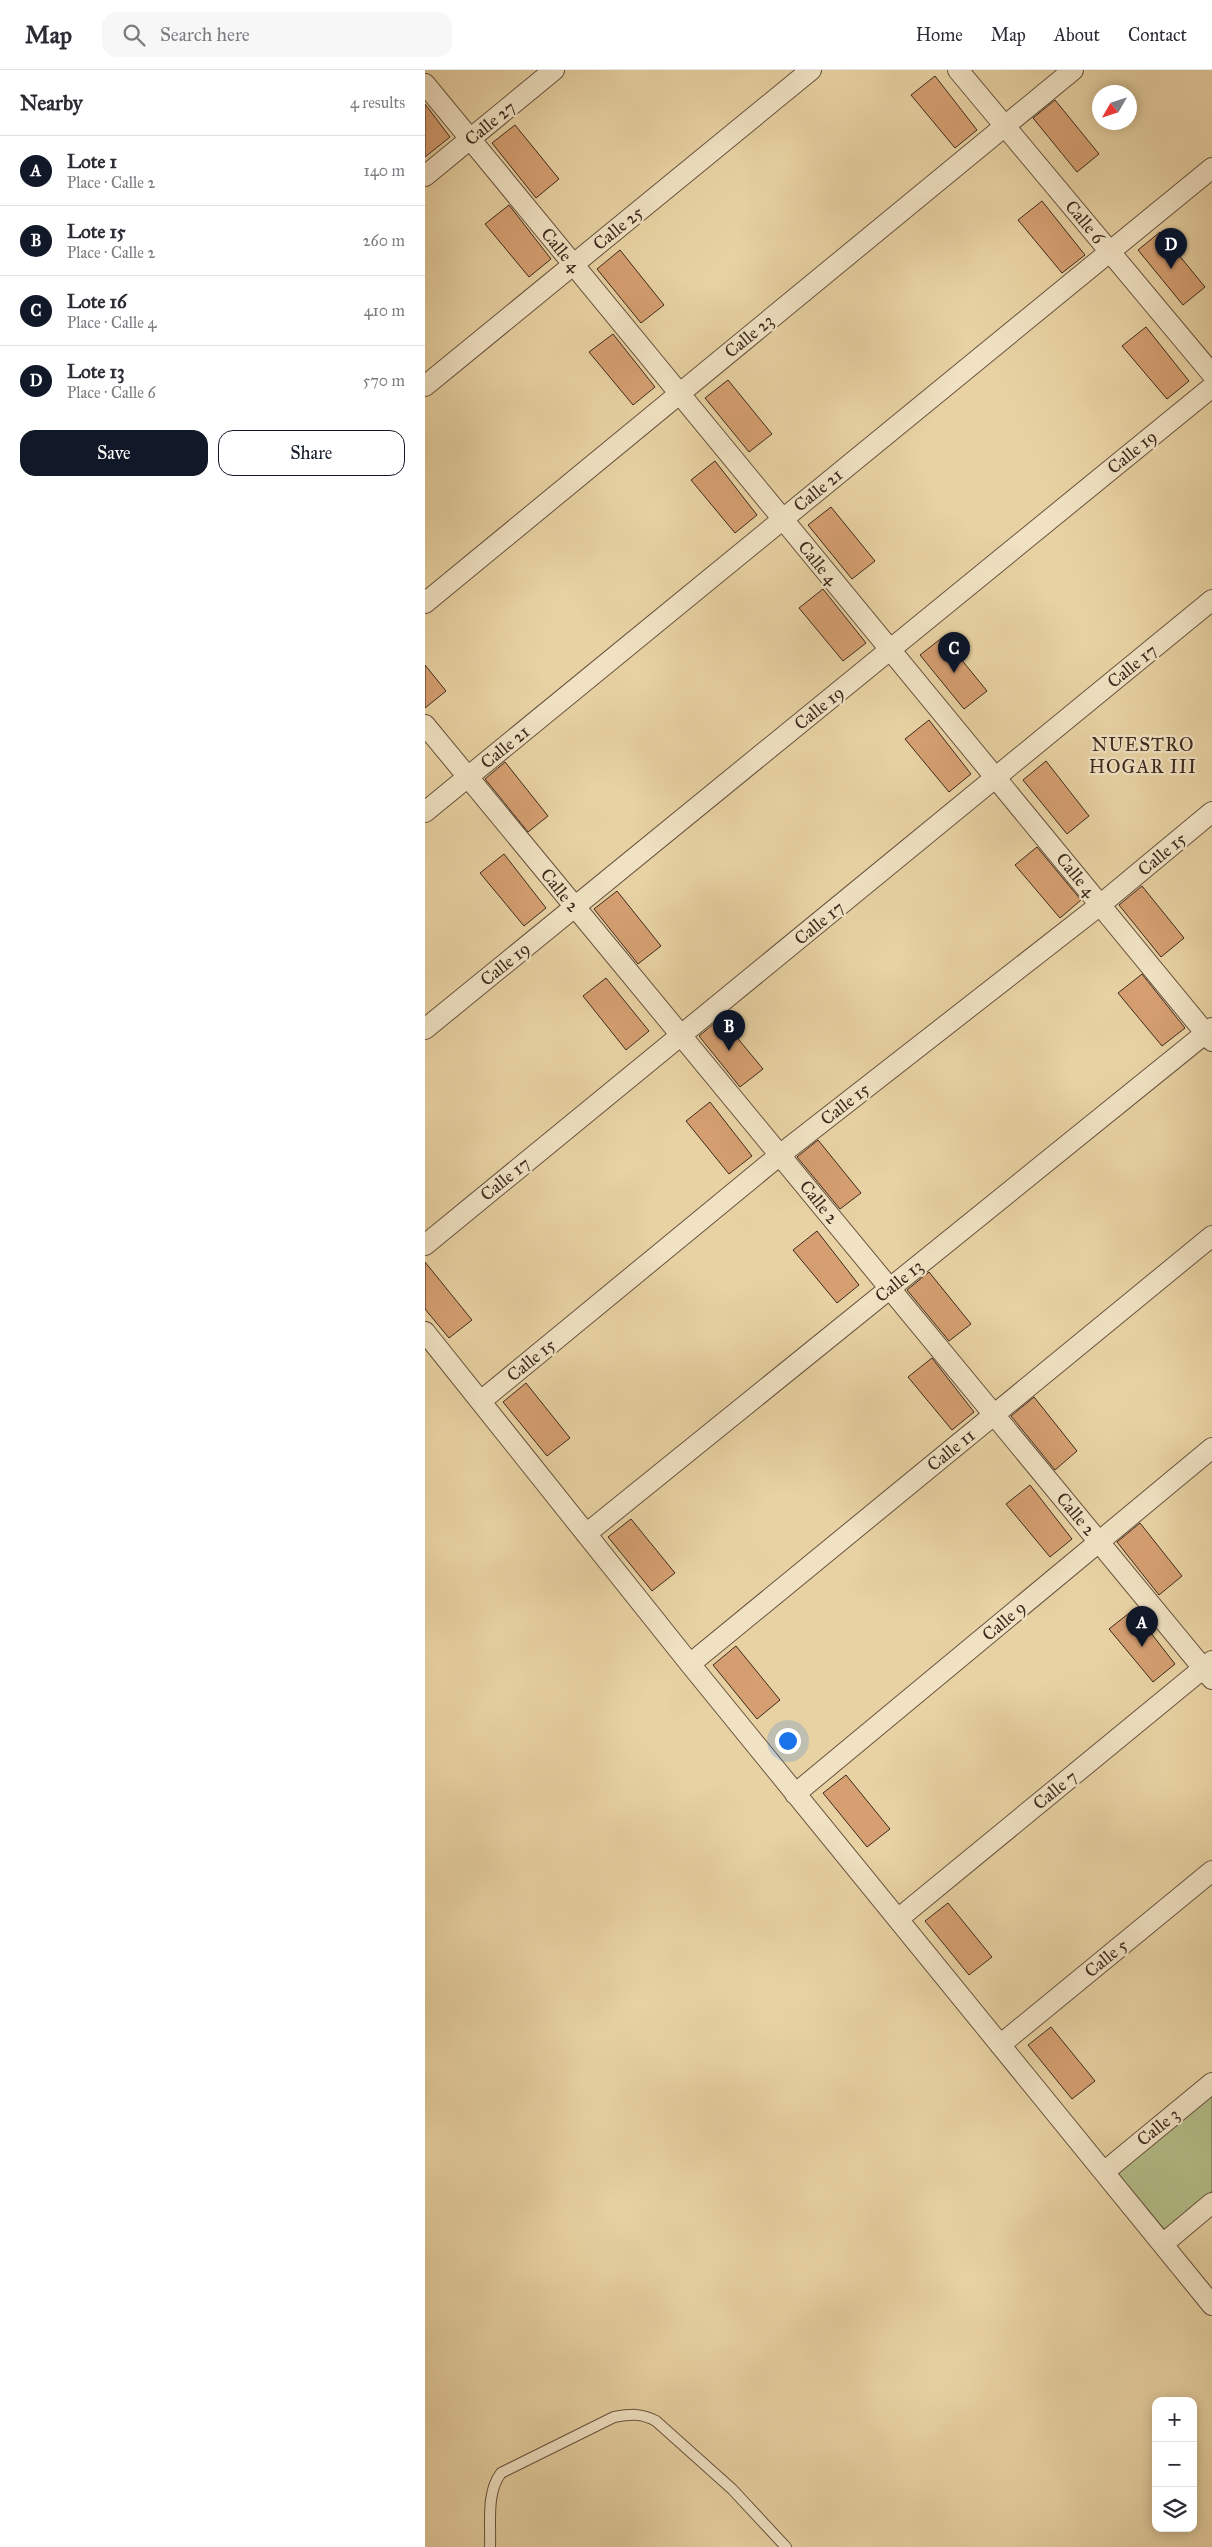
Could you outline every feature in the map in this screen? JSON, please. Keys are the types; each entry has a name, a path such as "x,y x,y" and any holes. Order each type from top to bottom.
{"street":[{"name":"Calle 27","path":"425,176 554,70"},
{"name":"Calle 25","path":"425,386 811,70"},
{"name":"Calle 6","path":"958,70 1212,374"},
{"name":"Calle 23","path":"425,603 1073,70"},
{"name":"Calle 4","path":"425,84 995,778 1210,1034"},
{"name":"Calle 21","path":"425,812 1212,168"},
{"name":"Calle 19","path":"425,1029 1212,387"},
{"name":"Calle 17","path":"425,1245 1212,600"},
{"name":"Calle 2","path":"425,725 681,1036 781,1154 1099,1542 1209,1669"},
{"name":"Calle 15","path":"481,1401 781,1154 1100,905 1212,812"},
{"name":"Calle 13","path":"587,1534 1210,1034"},
{"name":"Calle 11","path":"690,1664 1212,1236"},
{"path":"425,1332 795,1794 1212,2304"},
{"name":"Calle 9","path":"795,1794 1212,1448"},
{"name":"Calle 7","path":"898,1919 1209,1669"},
{"name":"Calle 5","path":"1000,2045 1212,1871"},
{"name":"Calle 3","path":"1104,2172 1212,2083"},
{"path":"1163,2244 1212,2203"}],"lane":[{"path":"490,2547 491,2497 495,2482 501,2473 614,2417 644,2414 656,2421 732,2489 786,2547"}],"green space":[{"path":"1212,2090 1212,2191 1165,2230 1115,2170"}],"building":[{"path":"935,76 977,130 955,148 911,95"},
{"path":"1055,100 1099,154 1077,172 1033,118"},
{"path":"425,104 450,137 425,157"},
{"path":"515,125 559,179 536,198 492,143"},
{"path":"1042,201 1085,255 1062,273 1018,220"},
{"path":"509,205 551,259 529,277 485,224"},
{"path":"1160,232 1205,287 1183,305 1138,250"},
{"path":"620,250 664,305 641,323 597,269"},
{"path":"1146,327 1189,381 1167,399 1122,346"},
{"path":"613,334 655,387 633,405 589,352"},
{"path":"728,380 772,434 749,452 705,398"},
{"path":"715,461 757,515 735,533 691,480"},
{"path":"831,507 875,561 852,579 808,525"},
{"path":"823,589 866,643 843,661 799,608"},
{"path":"943,637 987,691 964,709 920,655"},
{"path":"425,665 446,691 425,708"},
{"path":"929,720 971,774 949,792 905,739"},
{"path":"1046,761 1089,816 1067,834 1023,780"},
{"path":"505,762 548,816 528,832 485,779"},
{"path":"1037,847 1081,900 1060,918 1015,865"},
{"path":"504,854 546,908 524,926 480,873"},
{"path":"1142,886 1184,938 1161,957 1119,905"},
{"path":"617,891 661,946 638,964 594,909"},
{"path":"1142,974 1185,1028 1162,1046 1118,993"},
{"path":"606,978 649,1031 626,1050 583,996"},
{"path":"721,1018 763,1069 740,1087 699,1036"},
{"path":"710,1102 752,1156 729,1174 686,1121"},
{"path":"818,1140 861,1193 840,1209 797,1157"},
{"path":"817,1231 859,1285 837,1303 793,1250"},
{"path":"425,1262 472,1320 449,1338 425,1309"},
{"path":"929,1272 971,1324 949,1341 907,1290"},
{"path":"932,1358 974,1412 952,1430 908,1377"},
{"path":"526,1383 570,1438 547,1456 503,1402"},
{"path":"1034,1397 1077,1451 1055,1470 1011,1416"},
{"path":"1030,1485 1072,1539 1050,1557 1006,1504"},
{"path":"631,1519 675,1573 652,1591 608,1537"},
{"path":"1140,1523 1182,1576 1159,1595 1117,1542"},
{"path":"1133,1610 1175,1664 1153,1682 1109,1629"},
{"path":"736,1646 780,1700 757,1719 713,1665"},
{"path":"846,1775 890,1829 867,1847 823,1793"},
{"path":"948,1903 992,1957 969,1975 925,1921"},
{"path":"1051,2027 1095,2081 1072,2099 1028,2045"}],"place":[{"name":"Lote 13","path":"1171,269"},
{"name":"Lote 16","path":"954,673"},
{"name":"Lote 15","path":"729,1051"},
{"name":"Lote 1","path":"1142,1647"}],"district":[{"name":"NUESTRO HOGAR III","path":"1143,755"}]}
